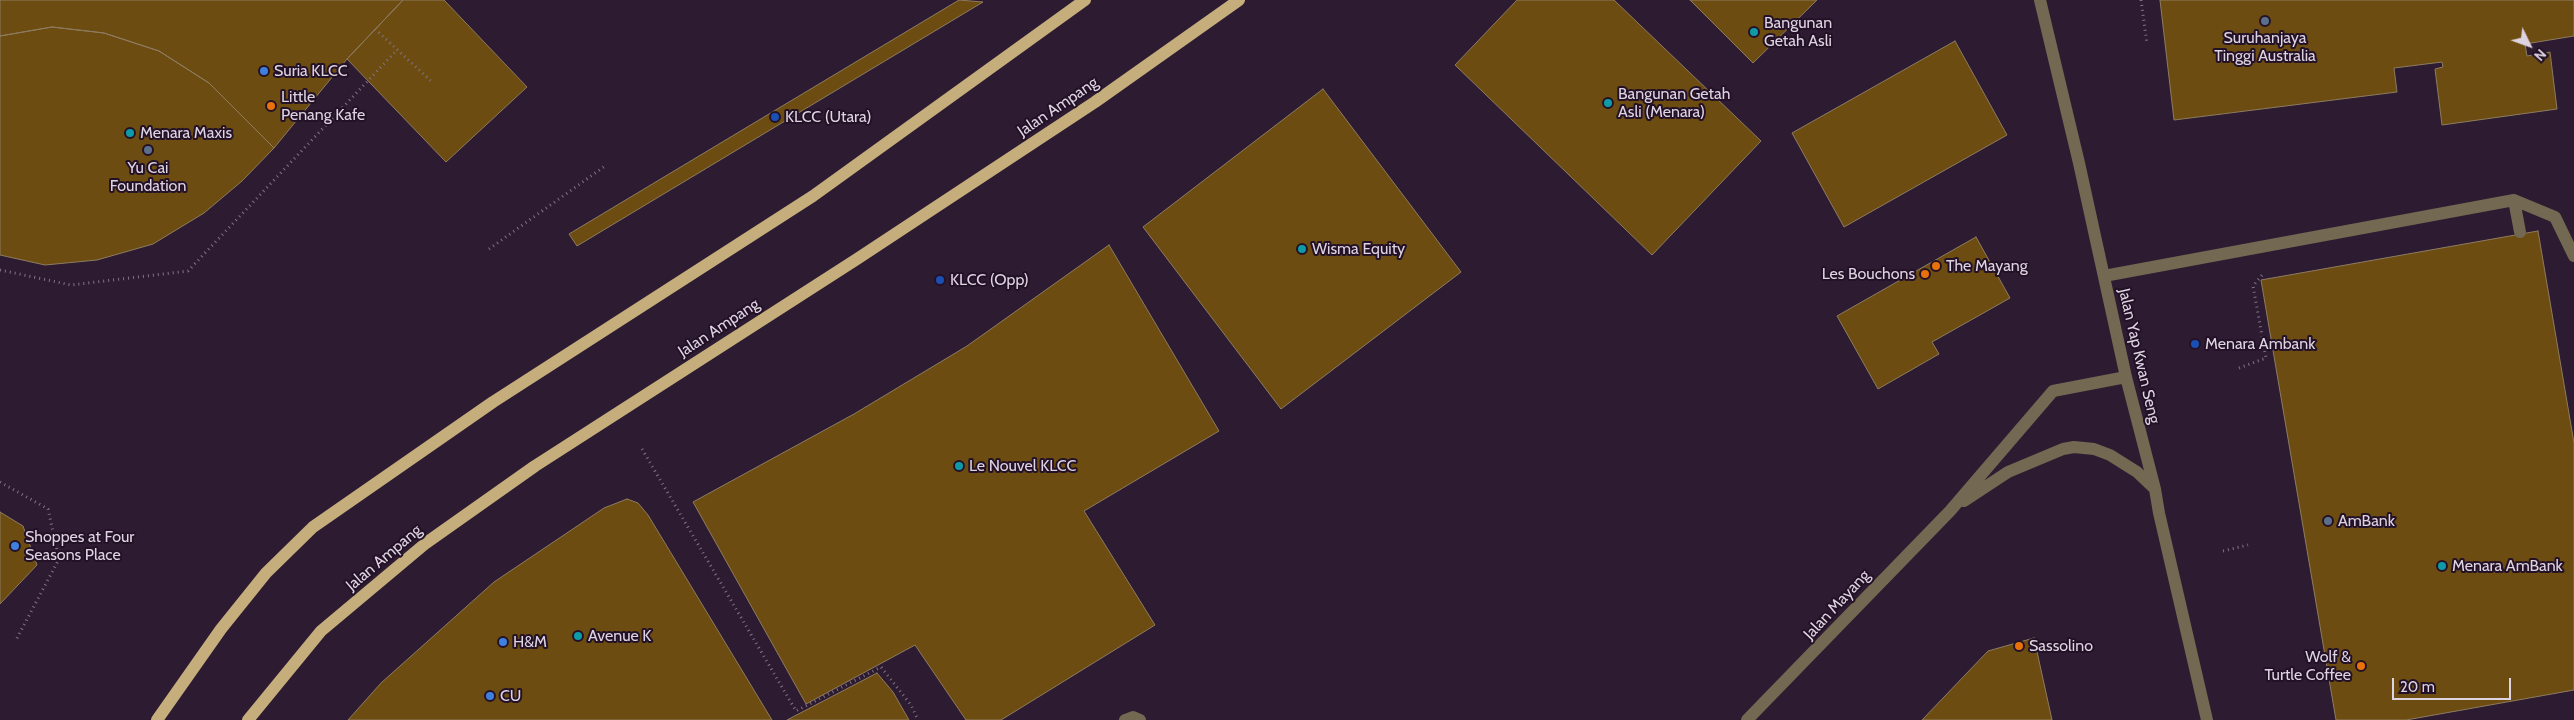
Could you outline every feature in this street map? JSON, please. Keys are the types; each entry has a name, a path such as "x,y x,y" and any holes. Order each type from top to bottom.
{"main road":[{"path":"157,720 221,629 266,573 313,527 493,402 812,196 1084,0"},
{"name":"Jalan Ampang","path":"248,720 321,631 426,543 535,466 857,259 1095,102 1239,0"}],"street":[{"name":"Jalan Yap Kwan Seng","path":"2040,0 2126,378 2155,489 2207,720"},
{"path":"2514,200 2520,232"},
{"path":"2104,276 2514,200 2554,217 2574,256"},
{"name":"Jalan Mayang","path":"1747,720 1950,511 2053,391 2126,378"},
{"name":"Jalan Mayang","path":"1950,511 2008,472 2063,449 2074,447 2094,449 2110,455 2137,472 2155,489"},
{"path":"1125,720 1133,717 1140,720"}],"path":[{"path":"2142,0 2147,44"},
{"path":"375,29 430,81"},
{"path":"0,270 71,285 188,271 397,50"},
{"path":"490,249 605,166"},
{"path":"2239,368 2266,358 2253,286 2263,274 2272,273"},
{"path":"642,449 796,711 881,667 911,705 918,720"},
{"path":"0,482 48,509 59,559 16,640"},
{"path":"2223,551 2248,545"}],"building":[{"name":"Suria KLCC","path":"0,0 403,0 347,59 274,148 209,83 159,51 104,33 52,27 0,36"},
{"path":"403,0 444,0 527,87 446,162 347,59"},
{"path":"959,0 983,2 577,246 569,234"},
{"name":"Bangunan Getah Asli (Menara)","path":"1517,0 1614,0 1761,141 1652,255 1455,65"},
{"name":"Bangunan Getah Asli","path":"1690,0 1817,0 1753,63"},
{"path":"2160,0 2574,0 2574,36 2525,44 2527,56 2550,52 2557,109 2442,125 2435,69 2443,67 2442,62 2394,68 2397,92 2174,120"},
{"name":"Menara Maxis","path":"52,27 104,33 159,51 209,83 274,148 242,181 204,213 153,244 97,260 45,265 0,255 0,36"},
{"path":"1955,41 2007,135 1844,227 1792,133"},
{"name":"Wisma Equity","path":"1323,89 1461,272 1281,409 1143,227"},
{"name":"Menara AmBank","path":"2538,231 2574,443 2574,690 2406,720 2336,720 2261,280"},
{"path":"1976,237 2010,298 1932,342 1939,354 1878,389 1837,316"},
{"name":"Le Nouvel KLCC","path":"1109,245 1219,431 1084,511 1155,625 1001,720 966,720 915,645 806,704 693,502 854,414 967,346"},
{"name":"Avenue K","path":"627,499 638,503 648,515 772,720 348,720 381,683 494,582 604,508"},
{"name":"Shoppes at Four Seasons Place","path":"0,512 23,526 37,565 0,604"},
{"path":"2034,638 2052,720 1922,720 1988,651"},
{"path":"877,673 893,692 909,720 787,720"}],"place":[{"name":"Suruhanjaya Tinggi Australia","path":"2265,21"},
{"name":"Bangunan Getah Asli","path":"1754,32"},
{"name":"Suria KLCC","path":"264,71"},
{"name":"Bangunan Getah Asli (Menara)","path":"1608,103"},
{"name":"Little Penang Kafe","path":"271,106"},
{"name":"KLCC (Utara)","path":"775,117"},
{"name":"Menara Maxis","path":"130,133"},
{"name":"Yu Cai Foundation","path":"148,150"},
{"name":"Wisma Equity","path":"1302,249"},
{"name":"The Mayang","path":"1936,266"},
{"name":"Les Bouchons","path":"1925,274"},
{"name":"KLCC (Opp)","path":"940,280"},
{"name":"Menara Ambank","path":"2195,344"},
{"name":"Le Nouvel KLCC","path":"959,466"},
{"name":"AmBank","path":"2328,521"},
{"name":"Shoppes at Four Seasons Place","path":"15,546"},
{"name":"Menara AmBank","path":"2442,566"},
{"name":"Avenue K","path":"578,636"},
{"name":"H&M","path":"503,642"},
{"name":"Sassolino","path":"2019,646"},
{"name":"Wolf & Turtle Coffee","path":"2361,666"},
{"name":"CU","path":"490,696"}]}
